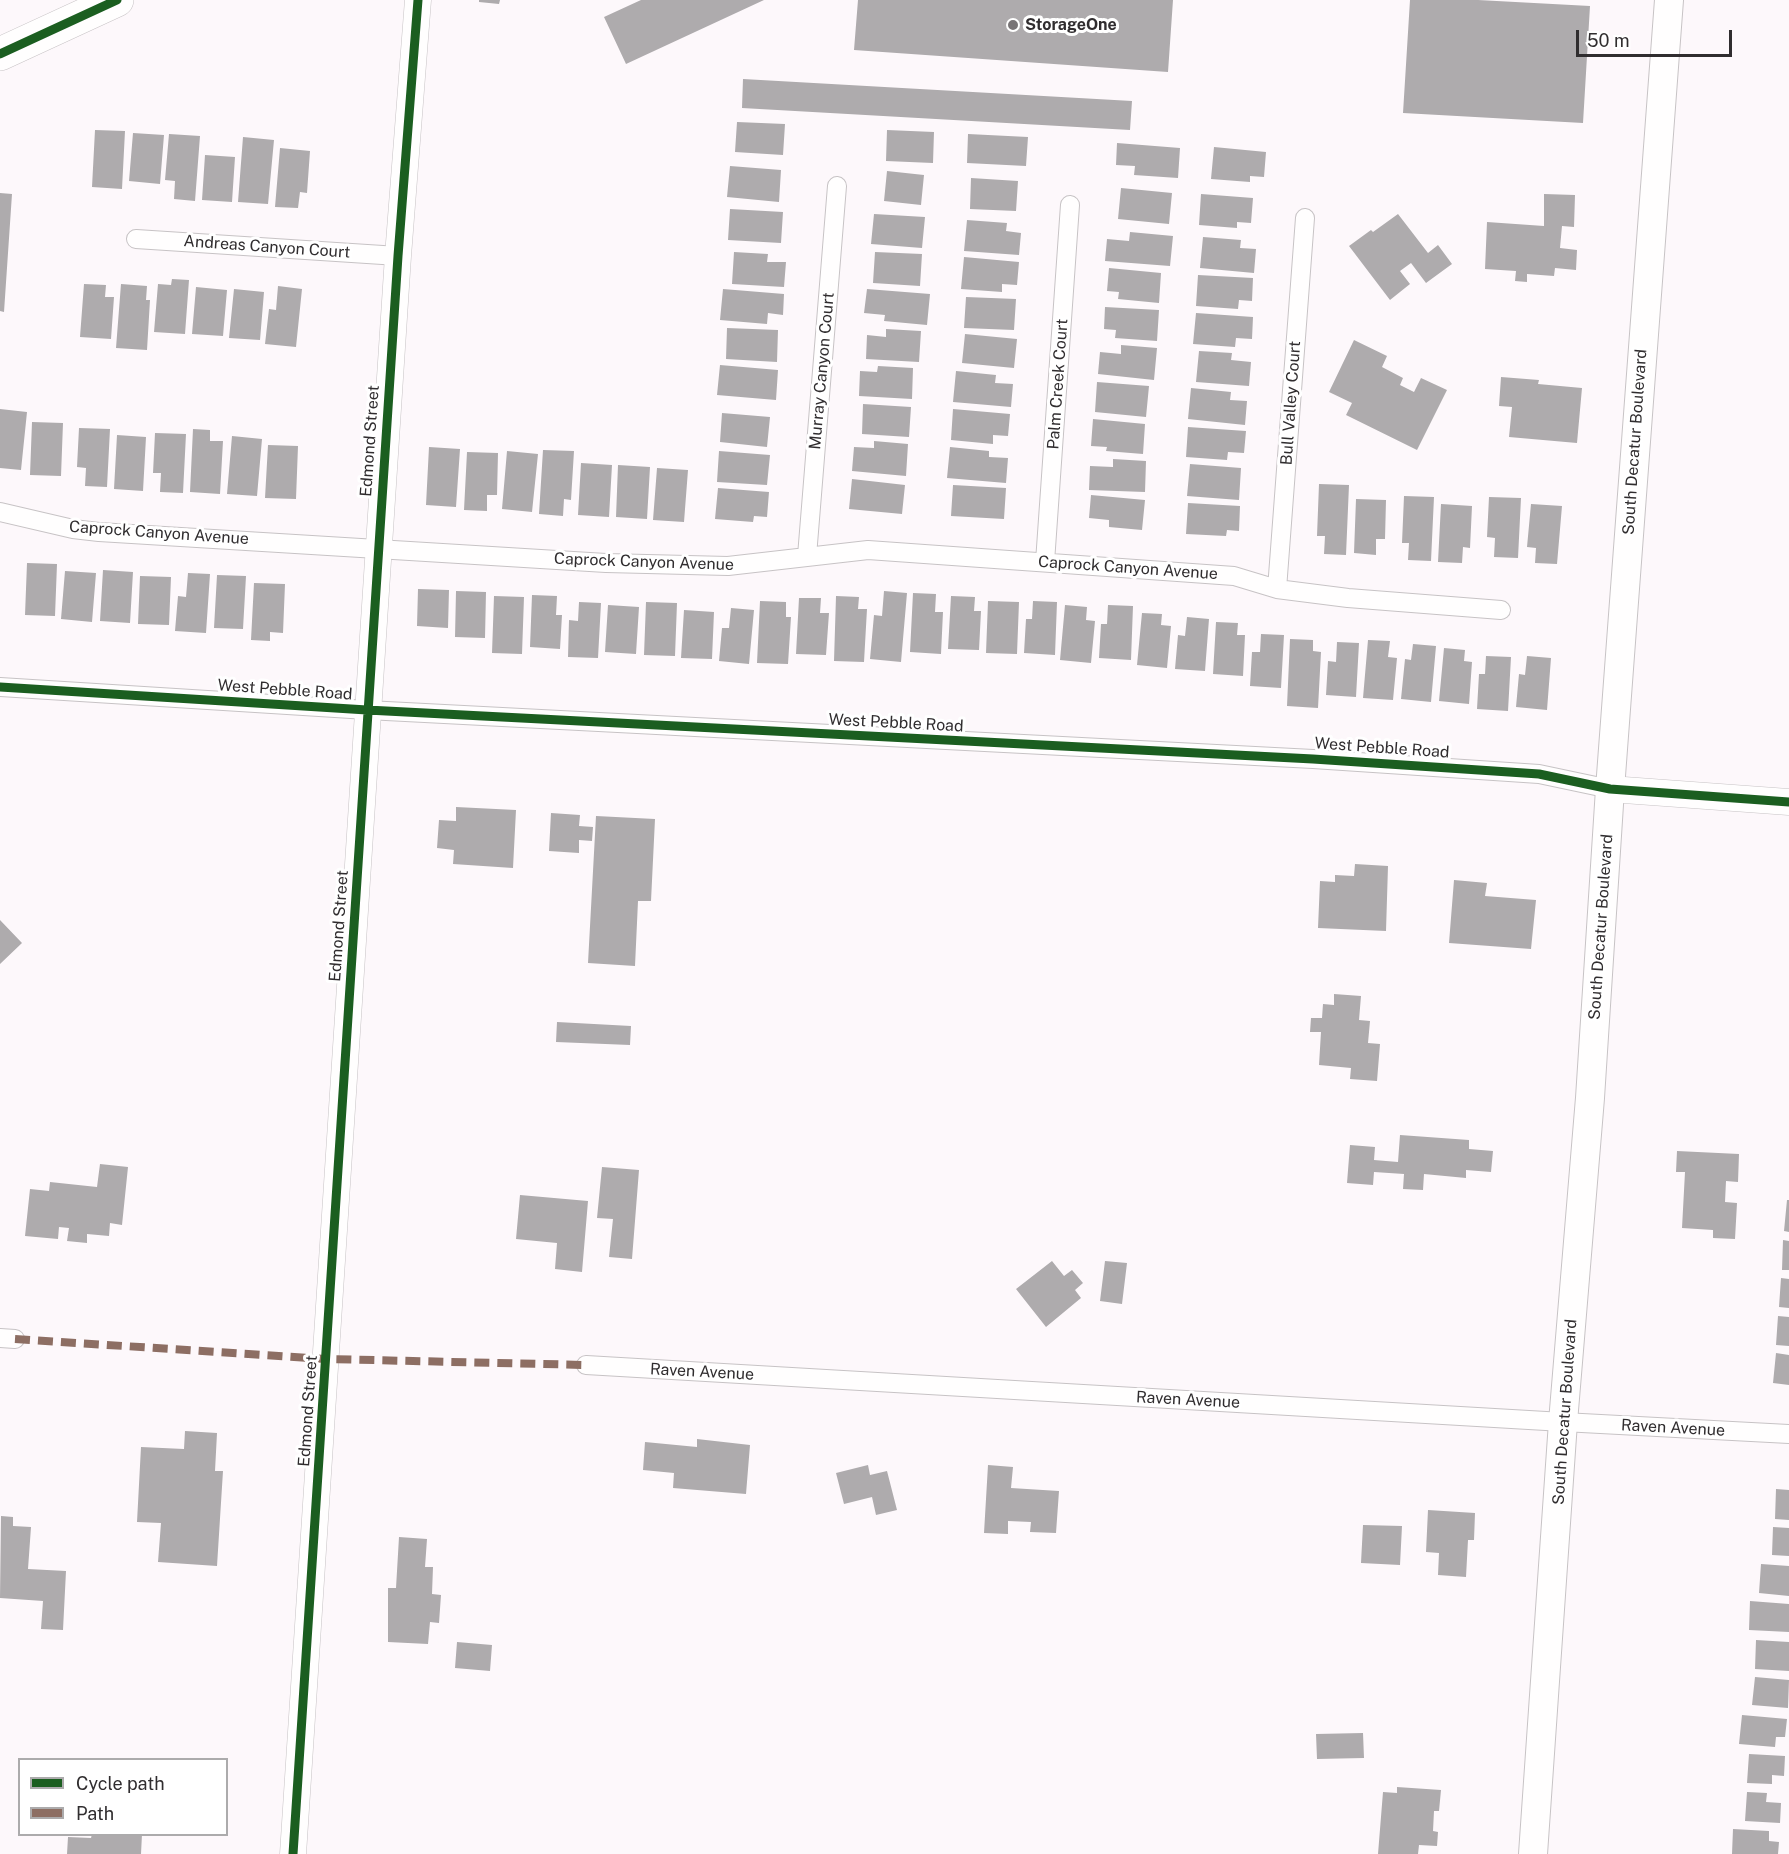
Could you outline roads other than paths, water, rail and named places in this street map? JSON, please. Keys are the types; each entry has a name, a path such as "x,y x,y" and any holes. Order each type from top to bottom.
{"highway":[{"path":"0,54 117,0"}],"main road":[{"name":"South Decatur Boulevard","path":"1533,1854 1669,0"}],"street":[{"name":"Edmond Street","path":"292,1854 326,1371 378,548 418,0"},
{"name":"Murray Canyon Court","path":"807,556 837,186"},
{"name":"Palm Creek Court","path":"1045,562 1070,205"},
{"name":"Bull Valley Court","path":"1277,589 1305,218"},
{"name":"Andreas Canyon Court","path":"136,239 398,256"},
{"name":"Caprock Canyon Avenue","path":"0,512 99,532 606,563 728,566 868,550 1234,576 1277,589 1348,598 1501,610"},
{"name":"West Pebble Road","path":"0,687 367,710 1336,760 1539,774 1610,789 1789,802"},
{"name":"Raven Avenue","path":"586,1365 1789,1434"}],"place":[{"name":"StorageOne","path":"1013,25"}]}
